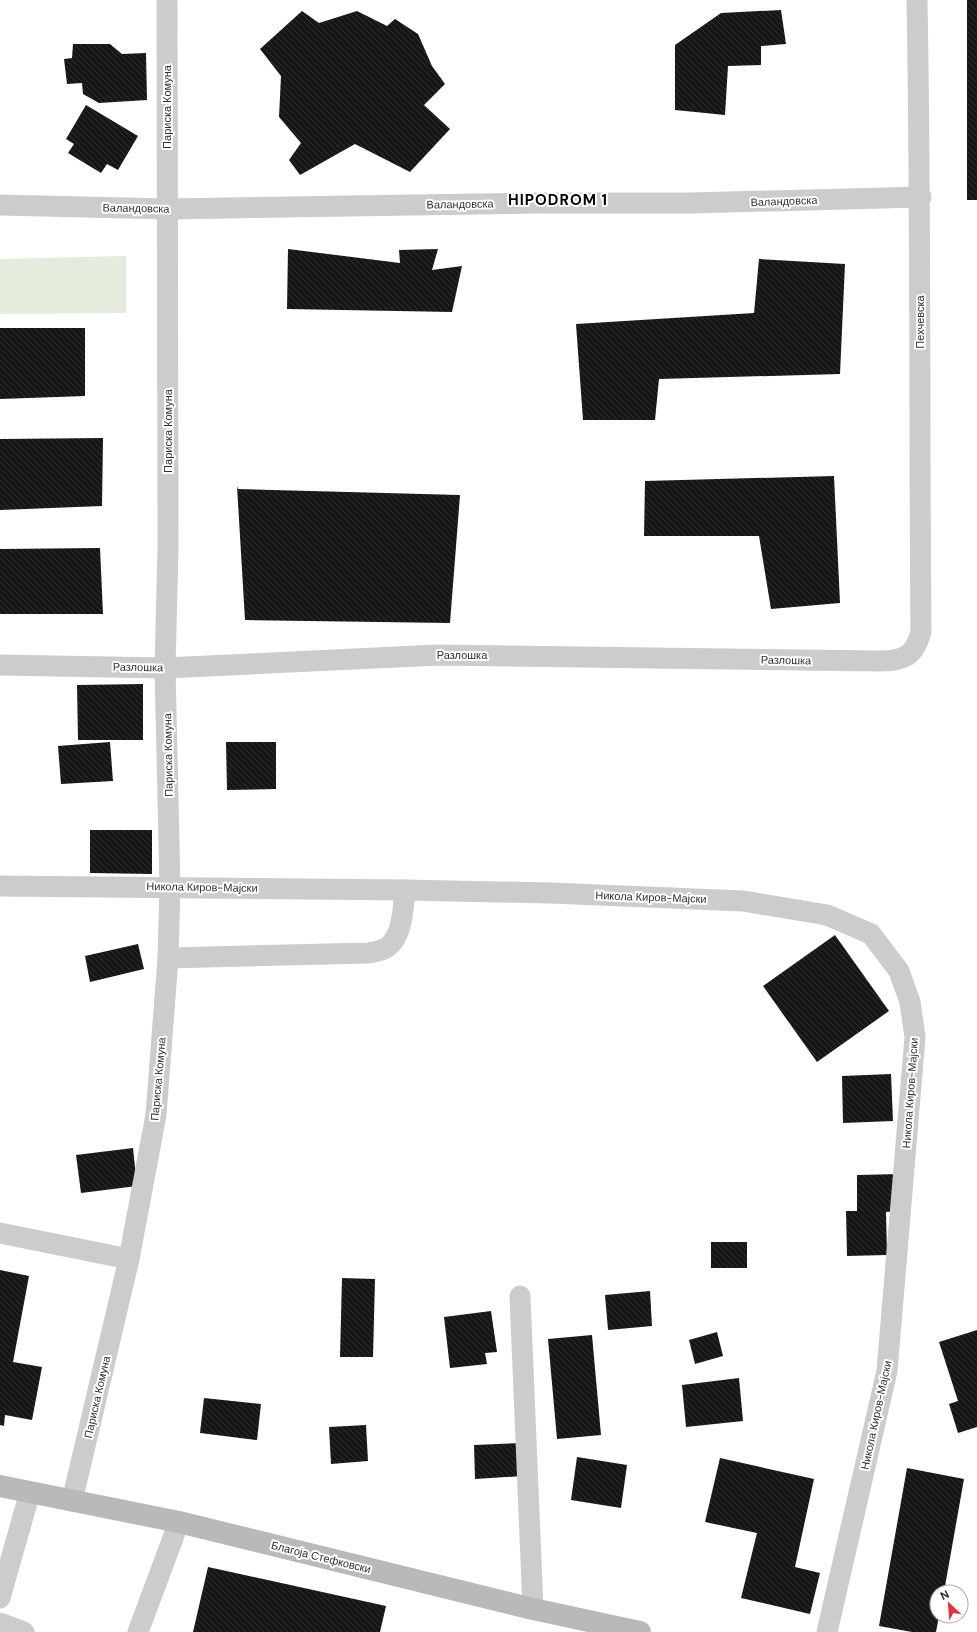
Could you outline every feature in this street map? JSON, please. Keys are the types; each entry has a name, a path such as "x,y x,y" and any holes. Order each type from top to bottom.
{"main road":[{"name":"Благоја Стефковски","path":"0,1486 179,1522 533,1609 640,1632"}],"street":[{"name":"Париска Комуна","path":"72,1501 129,1259 156,1115 168,958 170,887 165,668 168,548 167,0"},
{"name":"Пехчевска","path":"918,0 921,197 919,434 921,631 918,644"},
{"name":"Валандовска","path":"0,205 168,209 542,203 691,203 921,197"},
{"name":"Разлошка","path":"0,665 165,668 438,655 893,661 904,658 918,644"},
{"name":"Никола Киров-Мајски","path":"0,886 405,890 551,893 743,901 827,915 871,934 899,971 910,1002 915,1037 887,1371 827,1632"},
{"path":"168,958 369,953 385,948 396,937 402,919 405,890"},
{"path":"0,1233 129,1259"},
{"path":"520,1296 533,1609"},
{"path":"0,1598 30,1492"},
{"path":"138,1632 179,1522"},
{"path":"0,1623 24,1632"}],"green space":[{"path":"126,256 126,313 0,314 0,259"}],"building":[{"path":"967,0 977,0 977,200 967,200"},
{"path":"781,10 786,44 761,46 761,65 728,66 725,115 675,110 675,45 721,13"},
{"path":"302,11 319,23 357,11 387,26 395,19 418,34 432,66 445,84 424,105 450,129 410,172 355,144 300,175 289,160 301,143 279,117 281,76 260,49"},
{"path":"73,44 110,44 122,54 146,53 147,100 99,103 83,94 82,83 67,84 64,59 72,58"},
{"path":"86,105 138,136 118,170 107,164 101,173 68,153 74,144 66,139"},
{"path":"288,249 400,263 399,250 438,249 432,270 462,266 452,312 287,309"},
{"path":"759,259 845,264 840,374 659,379 655,420 583,420 576,324 754,313"},
{"path":"0,328 85,328 85,396 0,399"},
{"path":"103,438 102,506 0,510 0,439"},
{"path":"834,476 840,603 771,609 759,536 644,536 645,481"},
{"path":"237,486 238,489 460,495 450,623 245,620"},
{"path":"100,548 103,614 0,614 0,549"},
{"path":"143,684 143,740 78,740 77,685"},
{"path":"110,742 113,781 61,784 58,746"},
{"path":"226,742 276,742 276,789 227,790"},
{"path":"90,830 152,830 152,874 90,873"},
{"path":"835,935 889,1011 817,1062 763,986"},
{"path":"138,944 144,969 90,982 85,956"},
{"path":"891,1074 893,1121 843,1123 842,1076"},
{"path":"133,1148 137,1186 81,1193 76,1155"},
{"path":"900,1174 900,1211 886,1212 887,1255 847,1256 846,1211 857,1211 857,1175"},
{"path":"711,1242 747,1242 747,1268 711,1268"},
{"path":"0,1270 29,1276 13,1362 42,1367 32,1420 5,1415 4,1426 0,1425"},
{"path":"342,1278 375,1279 373,1357 340,1357"},
{"path":"650,1291 652,1326 608,1330 605,1295"},
{"path":"491,1311 497,1352 485,1353 487,1364 450,1368 444,1317"},
{"path":"977,1330 977,1427 958,1433 949,1404 958,1401 939,1342"},
{"path":"717,1332 723,1356 695,1364 689,1340"},
{"path":"592,1335 601,1435 557,1439 548,1339"},
{"path":"739,1378 743,1421 686,1427 682,1385"},
{"path":"204,1398 261,1404 257,1440 200,1433"},
{"path":"366,1425 368,1461 331,1464 329,1427"},
{"path":"522,1443 524,1476 475,1479 474,1445"},
{"path":"577,1457 627,1465 621,1508 571,1500"},
{"path":"720,1458 814,1479 795,1567 820,1573 810,1614 741,1598 757,1533 705,1522"},
{"path":"907,1468 964,1479 945,1584 929,1584 929,1624 938,1624 936,1632 912,1632 879,1626"},
{"path":"208,1567 386,1606 380,1632 193,1632"}],"district":[{"name":"HIPODROM 1","path":"558,200"}]}
